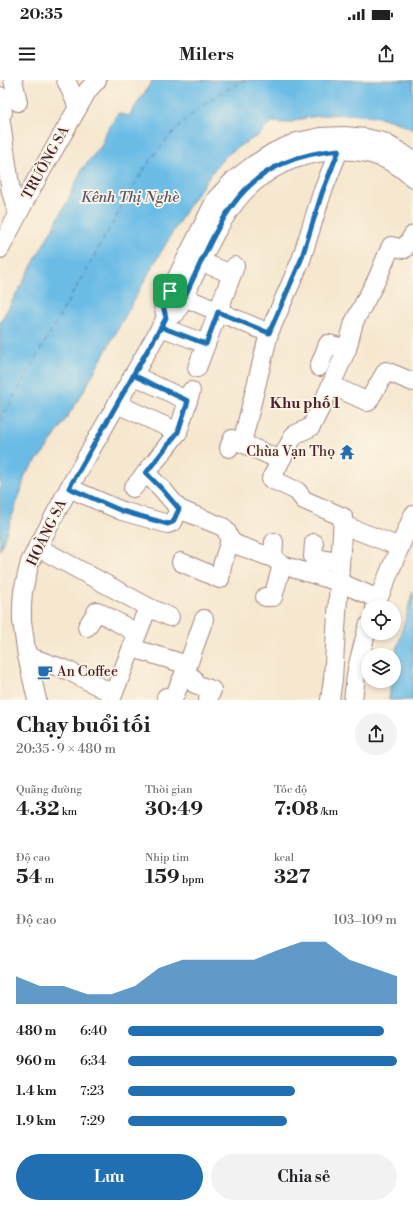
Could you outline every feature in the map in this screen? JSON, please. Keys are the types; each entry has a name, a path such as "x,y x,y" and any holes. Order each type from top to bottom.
{"street":[{"path":"14,80 18,102"},
{"path":"66,80 78,107"},
{"name":"TRƯỜNG SA","path":"0,249 10,222 88,90 97,80"},
{"path":"0,96 3,112 0,116 11,192 10,222"},
{"path":"177,295 216,199 234,180 274,152 297,142 321,137 344,136 366,138 384,142 413,161"},
{"path":"280,460 235,445 269,333 301,260 322,193 339,150"},
{"path":"206,344 163,322 163,305 177,295 201,262 227,211 242,192 252,183 279,165 294,159 310,154 339,150 362,152 380,156 398,165 413,178"},
{"path":"330,700 333,679 340,582 343,517 304,500 297,491 271,479 294,435 311,427 346,349 354,322 377,279 391,246 404,249 413,235"},
{"path":"197,368 233,270 201,262"},
{"path":"177,295 269,333"},
{"name":"HOÀNG SA","path":"36,700 22,621 22,606 26,576 37,547 163,322"},
{"path":"319,367 328,344 346,349"},
{"path":"331,385 368,402 386,370 413,382"},
{"path":"132,488 146,473 178,432 189,396 133,375"},
{"path":"116,404 178,432"},
{"path":"146,473 179,509 223,528 227,532 230,540 238,545 276,555 340,582 371,600"},
{"path":"69,488 122,511 168,524 173,522 179,509"},
{"path":"377,600 413,515"},
{"path":"343,525 400,547"},
{"path":"181,562 225,580 222,566 230,540"},
{"path":"314,543 313,557 340,564"},
{"path":"37,547 148,607 170,617"},
{"path":"265,597 274,597 276,555"},
{"path":"27,656 67,670 112,697 148,607"},
{"path":"87,627 97,612 134,640 186,670 193,678 195,684 212,690 208,700"},
{"path":"166,700 166,697 173,699 186,670 204,619"},
{"path":"353,700 357,668 364,640"}],"water":[{"name":"Kênh Thị Nghè","path":"153,80 413,80 413,130 389,120 364,115 338,114 308,117 287,123 272,122 259,135 227,155 215,168 187,208 151,269 82,394 47,448 25,475 21,491 0,550 0,323 66,204 82,169 102,145 104,136 118,113 129,116"},
{"path":"413,591 413,700 389,700 390,688 401,688 401,648 397,648 400,640 401,640 401,635"}],"ferry route":[{"path":"0,421 132,189 154,155 180,125 195,112 228,89 246,80"}],"place":[{"name":"Chùa Vạn Thọ","path":"347,452"},
{"name":"An Coffee","path":"45,672"}],"district":[{"name":"Khu phố 1","path":"305,403"}],"route":[{"path":"339,150 322,193 301,260 269,333 218,312 206,344 161,327 133,375 188,401 178,432 146,473 179,509 173,522 168,524 122,511 69,488 116,404 166,318 163,305 170,291 184,298 227,211 242,192 252,183 279,165 294,159 310,154 339,150"}]}
